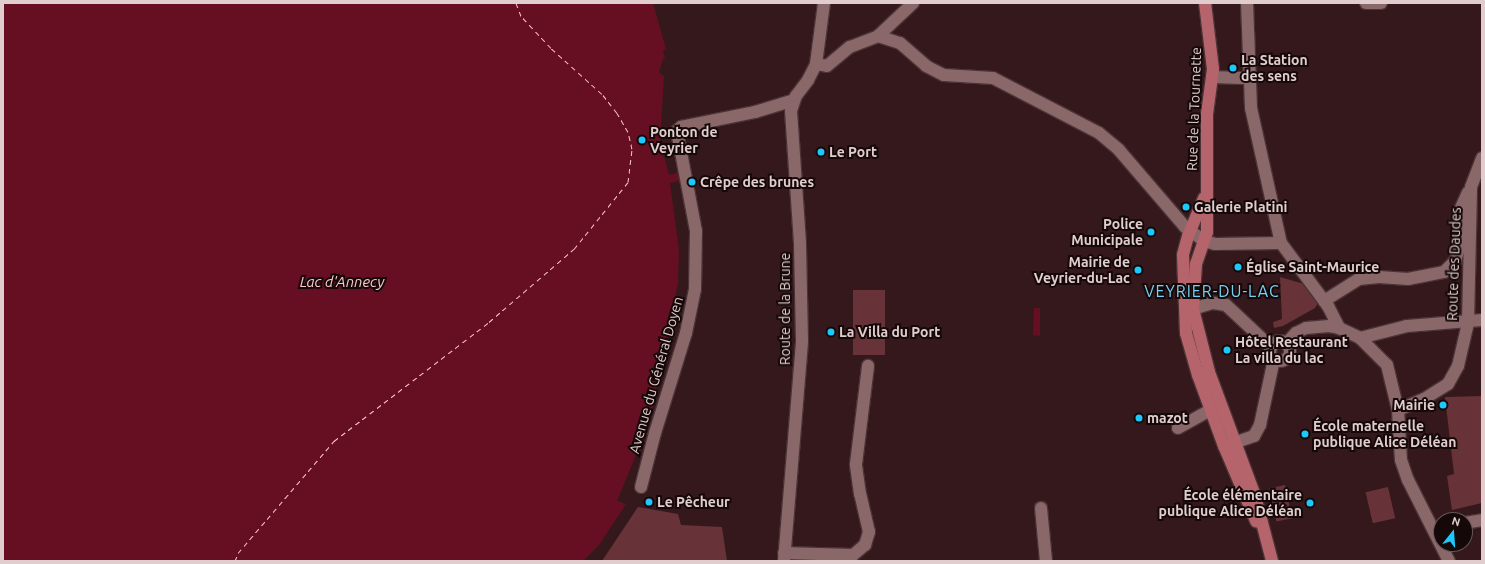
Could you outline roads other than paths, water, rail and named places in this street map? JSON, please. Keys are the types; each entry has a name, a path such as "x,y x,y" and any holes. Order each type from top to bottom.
{"main road":[{"name":"Rue de la Tournette","path":"1205,3 1211,38 1212,77 1207,114 1204,241 1196,264 1193,309 1209,372 1230,444 1236,460 1255,496 1272,561"},
{"name":"Rue de la Tournette","path":"1206,194 1190,231 1183,255 1184,318 1190,352 1211,410 1230,444"}],"street":[{"path":"824,3 816,64 827,66 850,47 878,36 913,3"},
{"path":"1247,3 1250,18 1249,78 1254,124 1281,243 1324,302 1339,328"},
{"path":"1366,3 1381,3"},
{"path":"878,36 900,43 926,66 944,76 993,78 1099,133 1120,150 1190,231 1204,241 1215,244 1281,243"},
{"name":"Route de la Brune","path":"784,557 802,341 800,243 791,111 794,100 816,64"},
{"path":"1212,77 1249,78"},
{"name":"Avenue du Général Doyen","path":"641,487 655,433 686,333 695,289 696,231 677,137 681,127 755,112 794,100"},
{"name":"Route des Daudes","path":"1398,410 1424,399 1448,384 1458,366 1468,323 1471,187 1482,158"},
{"path":"1324,302 1359,279 1379,277 1408,279 1444,272 1455,261 1458,250 1461,208 1471,187"},
{"path":"1193,309 1213,303 1226,305 1273,353 1282,360 1288,356 1289,349 1286,344 1278,342 1273,353 1266,407 1260,425 1254,436 1230,444"},
{"path":"1360,338 1407,326 1468,323 1482,320"},
{"path":"1286,344 1296,333 1306,328 1329,326 1339,328 1360,338 1387,365 1398,410 1401,460 1408,480 1433,523"},
{"path":"784,557 853,555 865,544 869,532 860,494 856,464 868,366"},
{"path":"1178,428 1211,410"},
{"path":"1041,508 1046,561"}],"water":[{"name":"Lac d'Annecy","path":"3,3 653,3 666,49 663,51 665,58 663,59 659,72 664,76 660,141 669,175 680,172 682,180 670,183 679,250 678,283 649,423 617,501 626,504 599,545 583,561 3,561"},
{"path":"1034,308 1040,308 1040,336 1033,335"}],"place":[{"name":"La Station des sens","path":"1233,68"},
{"name":"Ponton de Veyrier","path":"642,140"},
{"name":"Le Port","path":"821,152"},
{"name":"Crêpe des brunes","path":"692,182"},
{"name":"Galerie Platini","path":"1186,207"},
{"name":"Police Municipale","path":"1151,232"},
{"name":"Église Saint-Maurice","path":"1238,267"},
{"name":"Mairie de Veyrier-du-Lac","path":"1138,270"},
{"name":"La Villa du Port","path":"831,332"},
{"name":"Hôtel Restaurant La villa du lac","path":"1227,350"},
{"name":"Mairie","path":"1443,405"},
{"name":"mazot","path":"1139,418"},
{"name":"École maternelle publique Alice Déléan","path":"1305,434"},
{"name":"Le Pêcheur","path":"649,502"},
{"name":"École élémentaire publique Alice Déléan","path":"1310,503"}],"district":[{"name":"VEYRIER-DU-LAC","path":"1212,291"}]}
